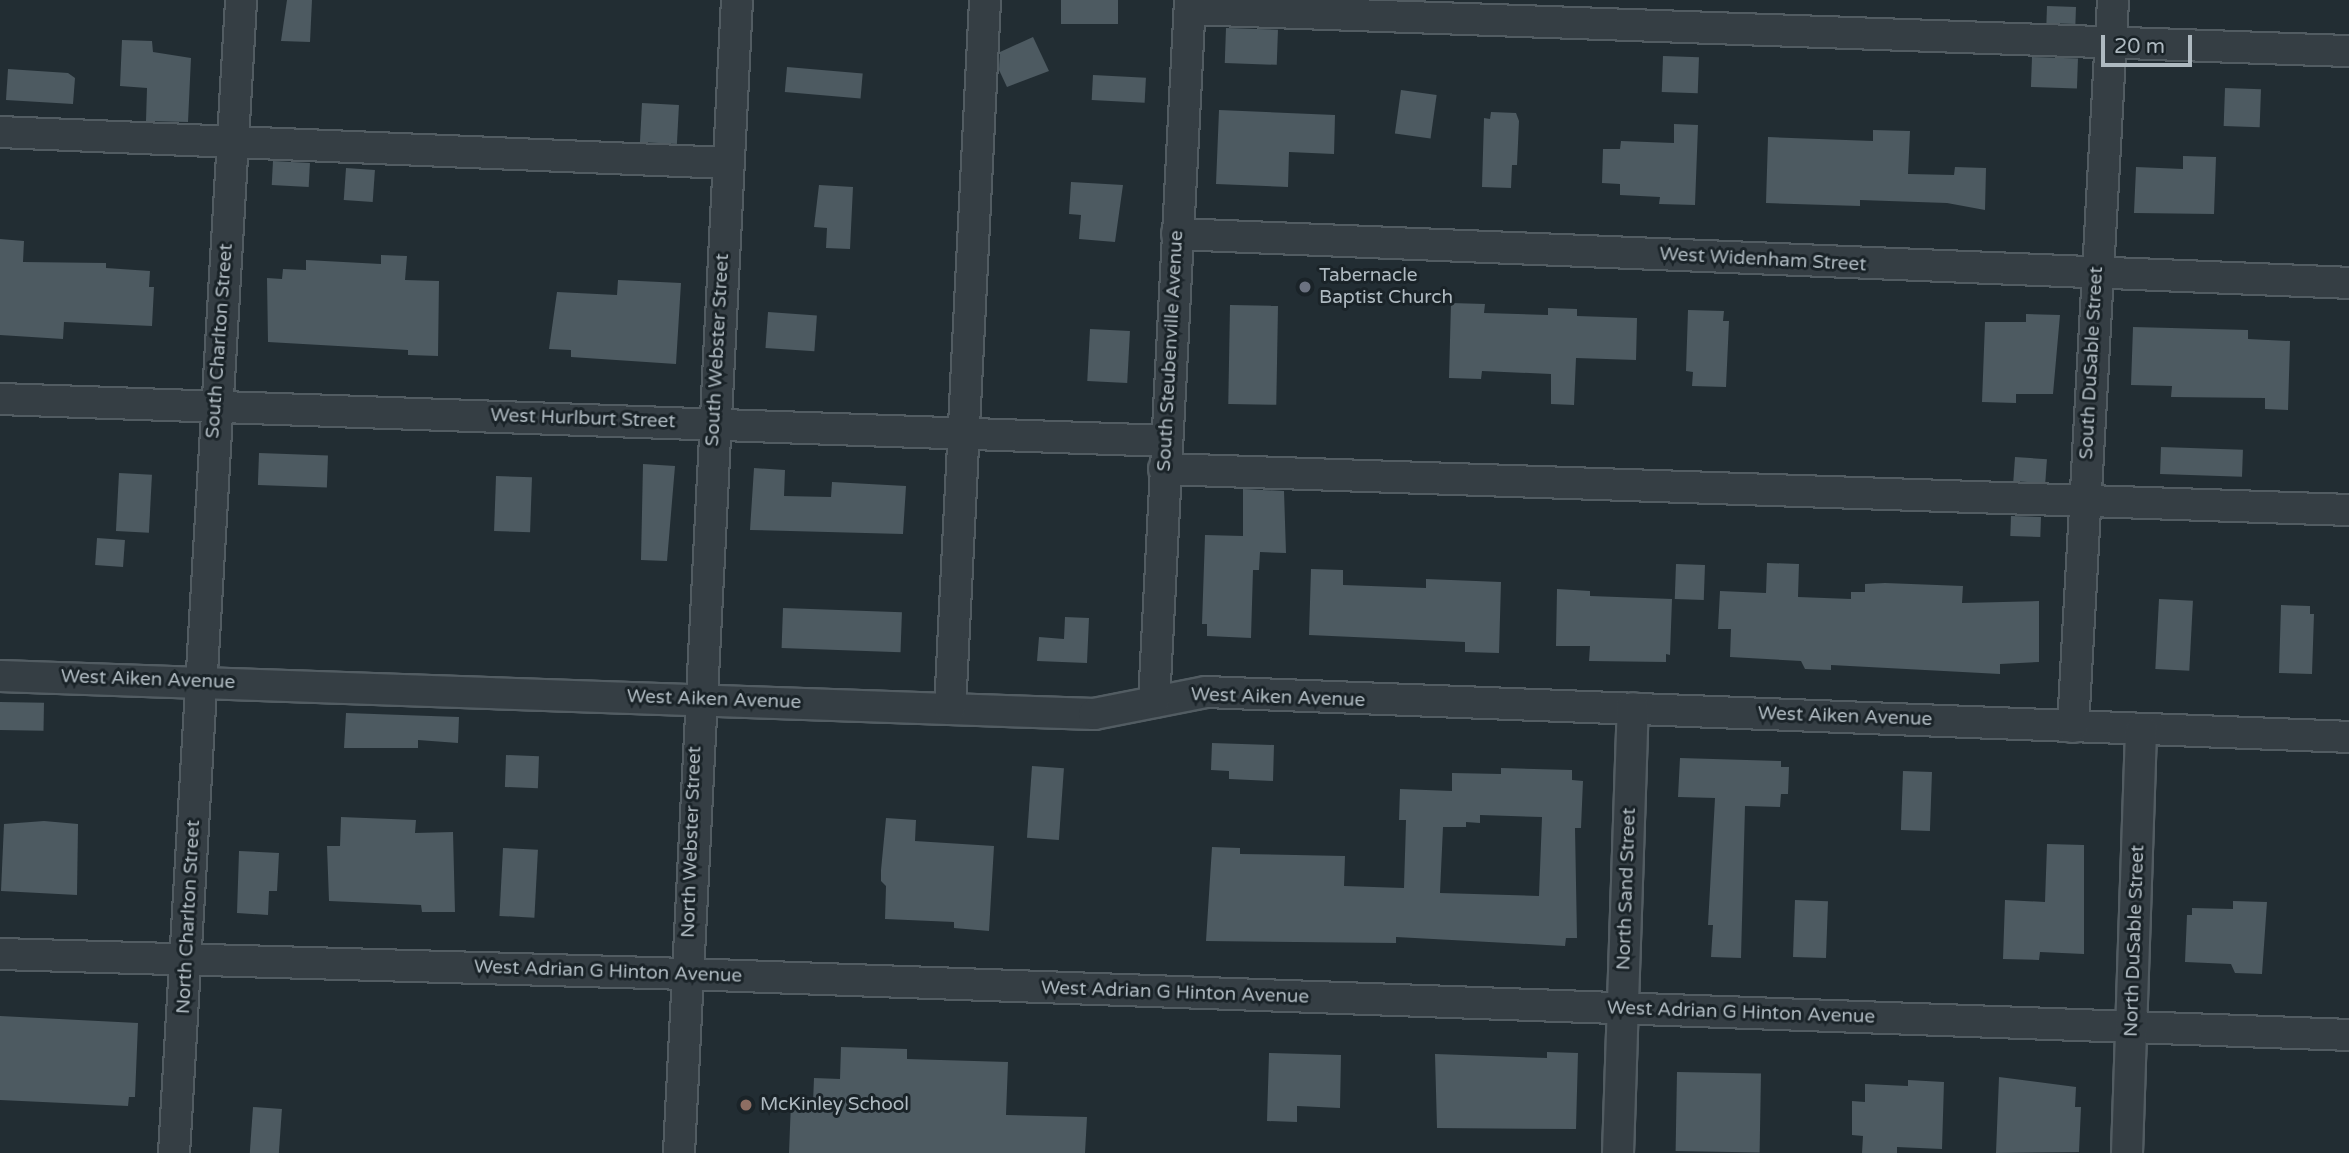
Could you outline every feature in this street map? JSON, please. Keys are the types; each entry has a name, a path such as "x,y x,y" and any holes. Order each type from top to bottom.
{"street":[{"name":"South Charlton Street","path":"202,682 215,406 241,0"},
{"name":"South Webster Street","path":"699,699 737,0"},
{"path":"950,709 985,0"},
{"name":"South DuSable Street","path":"2073,727 2113,0"},
{"path":"1190,5 2349,51"},
{"name":"South Steubenville Avenue","path":"1154,702 1190,5"},
{"path":"0,132 728,163"},
{"name":"West Widenham Street","path":"1177,234 2096,275 2349,283"},
{"name":"West Hurlburt Street","path":"0,399 964,432 1165,455 2085,501 2349,510"},
{"name":"West Aiken Avenue","path":"0,676 1094,714 1206,692 2349,737"},
{"name":"North Charlton Street","path":"174,1153 202,682"},
{"name":"North Webster Street","path":"679,1153 699,699"},
{"name":"North Sand Street","path":"1618,1153 1633,708"},
{"name":"North DuSable Street","path":"2127,1153 2141,730"},
{"name":"West Adrian G Hinton Avenue","path":"0,954 687,974 2349,1035"}],"building":[{"path":"287,0 312,0 310,42 281,41"},
{"path":"1061,0 1118,0 1118,24 1061,24"},
{"path":"2047,6 2076,7 2075,24 2046,23"},
{"path":"1226,28 1278,30 1277,65 1225,63"},
{"path":"1033,37 1049,71 1007,87 999,70 1000,52"},
{"path":"122,40 152,41 153,52 191,58 188,122 146,121 147,88 120,86"},
{"path":"1663,56 1699,57 1698,93 1662,92"},
{"path":"2032,57 2078,59 2077,89 2031,87"},
{"path":"787,67 863,74 861,99 785,92"},
{"path":"8,69 68,73 75,78 73,104 6,100"},
{"path":"1093,75 1146,78 1145,103 1092,100"},
{"path":"2225,88 2261,89 2260,127 2224,126"},
{"path":"1401,90 1437,95 1431,139 1395,134"},
{"path":"642,103 679,105 677,144 640,142"},
{"path":"1219,110 1335,115 1334,154 1289,152 1288,187 1216,184"},
{"path":"1491,112 1516,113 1519,121 1517,165 1512,165 1511,188 1482,187 1484,118 1490,119"},
{"path":"1674,124 1698,125 1695,205 1659,204 1660,197 1620,195 1620,184 1602,183 1603,149 1620,149 1621,141 1674,143"},
{"path":"1873,130 1910,131 1908,174 1954,175 1955,167 1986,168 1985,210 1947,203 1860,200 1860,206 1766,203 1768,137 1873,141"},
{"path":"2183,156 2216,157 2214,214 2134,213 2136,167 2183,169"},
{"path":"273,161 310,163 309,187 272,185"},
{"path":"346,168 375,170 373,202 344,200"},
{"path":"1071,182 1123,185 1115,242 1079,239 1081,215 1069,214"},
{"path":"819,185 853,187 850,249 826,248 827,228 814,227"},
{"path":"0,239 24,241 23,262 106,263 106,268 150,271 149,287 154,287 152,326 64,322 63,339 0,335"},
{"path":"381,255 407,256 405,280 439,281 438,356 408,355 408,350 268,342 267,278 282,279 283,269 306,270 306,260 381,264"},
{"path":"618,280 681,283 676,364 571,357 571,350 549,349 557,292 617,295"},
{"path":"1451,303 1485,304 1484,313 1548,315 1548,308 1577,309 1577,316 1637,318 1636,360 1576,358 1574,405 1551,404 1551,374 1482,371 1481,379 1449,378"},
{"path":"1230,305 1278,306 1276,405 1228,404"},
{"path":"1688,310 1724,311 1723,321 1729,321 1726,387 1692,386 1693,372 1686,371"},
{"path":"768,312 817,315 814,351 765,348"},
{"path":"2026,314 2060,315 2053,394 2016,394 2016,403 1982,402 1985,322 2026,322"},
{"path":"2133,327 2248,330 2248,339 2290,341 2288,410 2265,409 2265,398 2171,397 2172,386 2131,385"},
{"path":"1090,329 1130,331 1127,383 1087,381"},
{"path":"2161,447 2243,450 2242,477 2160,474"},
{"path":"259,453 328,455 327,487 258,485"},
{"path":"2015,457 2047,459 2045,483 2013,481"},
{"path":"643,464 675,466 667,561 641,560"},
{"path":"754,468 785,470 784,496 831,497 832,482 906,486 903,534 750,530"},
{"path":"119,473 152,475 149,533 116,531"},
{"path":"496,476 532,477 530,532 494,531"},
{"path":"1243,489 1284,491 1286,553 1260,552 1259,570 1253,570 1251,638 1207,636 1207,624 1202,624 1205,535 1243,536"},
{"path":"2011,516 2041,517 2040,537 2010,536"},
{"path":"97,538 125,540 123,567 95,565"},
{"path":"1767,563 1799,564 1798,597 1851,599 1851,592 1865,592 1865,584 1885,583 1963,586 1962,603 2039,601 2039,662 2000,664 2000,674 1831,665 1831,670 1805,669 1801,661 1730,657 1731,629 1718,629 1720,591 1766,593"},
{"path":"1676,564 1705,565 1704,600 1675,599"},
{"path":"1311,569 1343,570 1343,585 1426,588 1426,579 1501,582 1499,653 1465,652 1465,642 1309,635"},
{"path":"1557,589 1590,591 1590,596 1672,599 1670,655 1666,654 1666,662 1589,661 1590,646 1556,646"},
{"path":"2159,599 2193,601 2189,671 2155,669"},
{"path":"2281,605 2310,606 2310,614 2314,614 2312,674 2279,673"},
{"path":"783,608 902,612 901,652 782,648"},
{"path":"1065,617 1089,618 1087,663 1037,661 1039,637 1064,639"},
{"path":"0,702 44,703 44,731 0,730"},
{"path":"346,713 459,717 458,743 418,740 418,748 344,748"},
{"path":"1212,743 1274,745 1273,781 1229,779 1229,771 1211,770"},
{"path":"506,755 539,756 538,788 505,787"},
{"path":"1680,758 1781,761 1781,767 1789,767 1788,794 1781,794 1780,807 1745,806 1741,958 1711,957 1713,925 1708,925 1715,798 1678,797"},
{"path":"1032,766 1064,768 1059,840 1027,838"},
{"path":"1501,768 1572,770 1572,780 1583,781 1581,828 1575,828 1577,938 1566,938 1565,946 1396,937 1396,943 1206,941 1212,847 1240,848 1240,854 1345,856 1344,886 1404,888 1406,820 1399,820 1400,789 1452,791 1452,773 1501,774","holes":["1480,815 1542,817 1539,896 1440,893 1443,827 1466,827 1466,822 1480,823"]},
{"path":"1903,771 1932,772 1930,831 1901,830"},
{"path":"341,817 416,820 415,833 453,832 455,912 422,912 421,905 329,901 327,846 340,846"},
{"path":"886,818 916,820 915,841 994,846 989,931 954,928 954,922 885,919 886,886 881,881 881,870"},
{"path":"44,821 78,824 77,895 1,891 4,824"},
{"path":"2047,844 2084,845 2084,954 2040,952 2039,960 2003,959 2005,900 2045,902"},
{"path":"503,848 538,850 534,918 499,916"},
{"path":"239,851 279,853 277,891 269,891 268,915 237,913"},
{"path":"1795,900 1828,901 1826,958 1793,957"},
{"path":"2233,901 2267,902 2262,974 2235,973 2231,964 2185,962 2187,915 2192,915 2192,908 2233,909"},
{"path":"0,1016 138,1023 135,1097 129,1097 128,1106 0,1100"},
{"path":"841,1047 907,1049 907,1059 1008,1062 1006,1115 1087,1117 1085,1153 789,1153 791,1102 813,1103 814,1078 840,1079"},
{"path":"1547,1052 1578,1053 1576,1129 1437,1128 1435,1054 1547,1058"},
{"path":"1269,1053 1341,1055 1340,1108 1297,1106 1297,1122 1267,1121"},
{"path":"1677,1072 1761,1073 1760,1152 1676,1151"},
{"path":"1999,1077 2076,1087 2075,1107 2081,1107 2079,1152 1996,1153"},
{"path":"1908,1080 1944,1082 1942,1149 1897,1147 1897,1153 1862,1153 1863,1136 1852,1135 1852,1101 1865,1102 1865,1084 1908,1086"},
{"path":"253,1107 282,1109 279,1153 250,1153"}],"place":[{"name":"Tabernacle Baptist Church","path":"1305,287"},
{"name":"McKinley School","path":"746,1105"}]}
